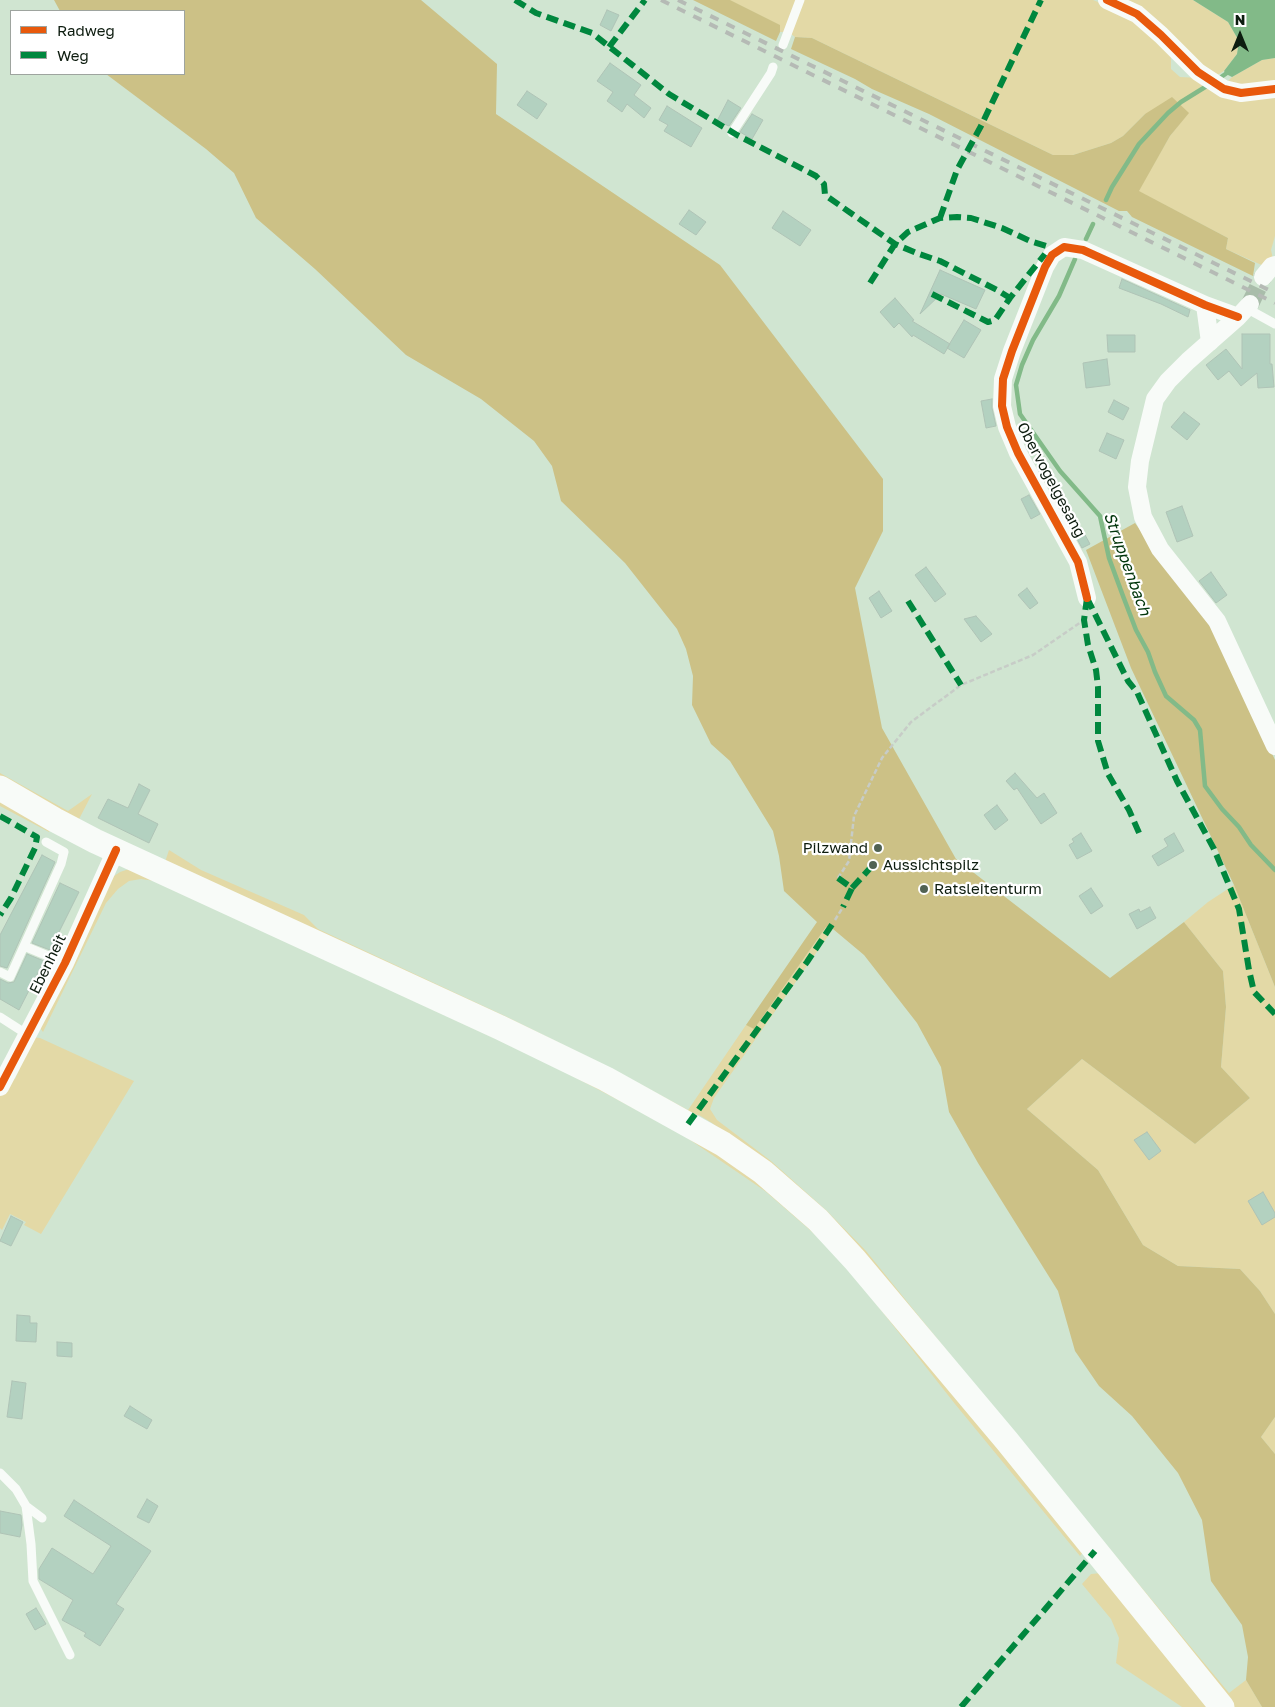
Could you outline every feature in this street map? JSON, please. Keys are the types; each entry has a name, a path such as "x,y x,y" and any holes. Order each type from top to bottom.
{"main road":[{"path":"0,788 55,820 116,850 501,1028 606,1080 723,1144 763,1172 818,1220 855,1260 1007,1441 1222,1707"}],"street":[{"path":"1107,0 1138,14 1201,74 1224,89 1241,93 1275,88"},
{"name":"Obervogelgesang","path":"1087,598 1078,562 1018,453 1006,427 1002,406 1003,379 1045,267 1052,255 1064,247 1083,250 1205,305 1245,310"},
{"path":"1205,305 1210,342"},
{"path":"1245,310 1168,381 1155,399 1140,461 1137,487 1143,517 1160,549 1217,621 1275,746"},
{"name":"Ebenheit","path":"0,1087 65,963 116,850"}],"lane":[{"path":"783,45 800,0"},
{"path":"732,133 773,67"},
{"path":"1245,310 1275,324"},
{"path":"0,972 10,977 61,864 64,852 46,842"},
{"path":"24,946 65,963"},
{"path":"0,1017 28,1035"},
{"path":"0,1473 16,1489 26,1506 42,1518"},
{"path":"26,1506 33,1581 70,1655"}],"path":[{"path":"838,878 849,861 854,816 882,758 911,722 962,685 1033,655 1084,620"},
{"path":"835,920 843,906"}],"shaded area":[{"path":"54,0 421,0 497,64 496,114 720,265 883,479 883,531 855,588 882,728 956,859 1110,978 1184,922 1223,971 1226,1007 1221,1067 1250,1098 1195,1144 1082,1059 1027,1109 1098,1170 1143,1245 1178,1266 1240,1269 1260,1291 1275,1314 1275,1417 1261,1437 1275,1454 1275,1707 1262,1707 1246,1680 1248,1657 1242,1625 1211,1581 1202,1520 1178,1473 1132,1416 1099,1386 1075,1351 1058,1291 978,1163 949,1112 941,1067 917,1023 864,955 833,929 826,927 754,1029 746,1025 817,922 784,891 773,831 730,761 711,744 692,705 693,676 686,649 677,629 625,563 561,501 552,466 534,441 481,399 406,355 315,269 256,218 234,173 206,149 107,75 185,75 185,10 59,10"},
{"path":"693,0 730,0 780,25 780,32 776,41"},
{"path":"729,0 796,0 784,32 780,32 779,25"},
{"path":"804,0 1093,0 1134,19 1171,53 1171,69 1180,77 1199,78 1275,95 1275,236 1271,250 1273,259 1266,267 1226,249 1228,238 1138,191 1170,136 1188,113 1145,114 1123,136 1111,143 1073,155 1053,155 812,38 795,37 791,34"},
{"path":"1122,0 1193,0 1228,22 1239,41 1237,54 1224,71 1214,77"},
{"path":"1193,0 1275,0 1275,58 1262,60 1232,77 1226,74 1224,71 1237,54 1239,41 1228,22"},
{"path":"795,37 812,38 1053,155 1073,155 1111,143 1123,136 1145,114 1172,97 1189,113 1170,136 1139,191 1228,238 1226,249 1255,263 1253,276 1132,217 1127,211 1119,211 929,114 872,89 791,49"},
{"path":"1275,58 1275,81 1246,88 1224,85 1232,77 1262,60"},
{"path":"1135,523 1218,637 1275,760 1275,987 1234,885 1131,668 1086,550"},
{"path":"0,773 68,811 92,794 77,823 0,780"},
{"path":"0,796 51,826 49,832 0,806"},
{"path":"169,850 201,870 304,915 318,929 505,1016 612,1069 688,1110 746,1025 754,1028 826,927 833,929 714,1098 710,1109 717,1120 771,1161 827,1211 866,1251 1229,1693 1246,1680 1262,1707 1231,1707 862,1255 712,1123 699,1115 688,1116 164,865"},
{"path":"129,869 497,1034 719,1151 814,1226 1085,1550 1080,1556 955,1404 840,1258 810,1230 765,1191 677,1131 544,1061 155,881 141,879 129,881 118,889 106,903 43,1032 37,1024 111,878"},
{"path":"1234,885 1275,987 1275,1314 1260,1291 1240,1269 1178,1266 1143,1245 1098,1170 1027,1109 1082,1059 1195,1144 1250,1098 1221,1067 1226,1007 1223,971 1184,922 1208,902"},
{"path":"31,1037 40,1038 134,1081 41,1234 24,1225 26,1222 10,1214 2,1230 0,1228 0,1093 8,1077 15,1079 20,1068 15,1065"},
{"path":"1275,1417 1275,1454 1261,1437"},
{"path":"1101,1573 1213,1707 1182,1707 1116,1663 1119,1638 1111,1619 1082,1584 1091,1574"}],"building":[{"path":"607,10 619,15 611,31 600,25"},
{"path":"610,63 641,85 634,95 651,108 644,118 627,104 622,112 607,101 613,92 597,81"},
{"path":"527,91 547,104 537,119 517,105"},
{"path":"728,100 741,108 729,126 717,121"},
{"path":"667,106 702,128 691,147 664,131 668,125 659,120"},
{"path":"752,114 763,120 752,139 740,132"},
{"path":"689,210 706,222 696,235 679,224"},
{"path":"783,211 811,230 800,246 772,228"},
{"path":"940,270 985,290 976,309 941,294 920,314"},
{"path":"1122,279 1190,310 1188,317 1161,304 1119,288"},
{"path":"895,298 914,320 912,321 950,344 944,354 913,335 912,337 899,323 894,328 880,312"},
{"path":"964,320 981,330 964,358 947,348"},
{"path":"1242,334 1270,334 1270,364 1272,364 1274,387 1258,388 1257,373 1241,386 1229,371 1218,380 1206,365 1226,349 1242,369"},
{"path":"1107,335 1135,335 1135,352 1108,352"},
{"path":"1107,359 1110,385 1086,388 1083,363"},
{"path":"992,399 996,426 986,428 981,401"},
{"path":"1114,400 1129,408 1123,420 1108,412"},
{"path":"1184,412 1200,424 1187,440 1171,427"},
{"path":"1107,433 1124,440 1116,459 1099,451"},
{"path":"1029,495 1040,514 1031,519 1021,499"},
{"path":"1182,506 1193,536 1177,542 1166,512"},
{"path":"1084,533 1090,544 1082,548 1076,537"},
{"path":"926,567 946,594 935,602 915,575"},
{"path":"1211,572 1227,595 1216,603 1199,581"},
{"path":"1027,588 1038,603 1030,609 1018,595"},
{"path":"879,591 892,611 881,618 869,598"},
{"path":"976,616 992,634 981,642 964,619"},
{"path":"1015,773 1037,798 1044,793 1057,813 1041,824 1017,788 1014,790 1006,781"},
{"path":"139,784 150,790 138,814 158,824 149,843 98,818 108,799 128,808"},
{"path":"997,805 1008,820 995,830 984,815"},
{"path":"1081,833 1092,851 1077,859 1069,845 1074,842 1072,839"},
{"path":"1174,833 1184,851 1158,866 1152,856 1168,846 1164,839"},
{"path":"42,855 55,862 7,968 0,966 0,935"},
{"path":"60,883 79,892 50,950 32,943"},
{"path":"1091,888 1103,906 1091,914 1079,896"},
{"path":"1150,907 1156,918 1137,929 1129,914 1139,909 1140,912"},
{"path":"27,954 44,961 19,1010 0,999 0,979 8,983 14,982"},
{"path":"1147,1132 1161,1151 1149,1160 1134,1140"},
{"path":"1263,1192 1275,1213 1275,1217 1262,1225 1248,1201"},
{"path":"11,1216 23,1222 11,1246 0,1241"},
{"path":"17,1315 30,1316 30,1323 37,1323 36,1342 16,1341"},
{"path":"57,1342 72,1343 72,1357 57,1356"},
{"path":"12,1381 26,1383 22,1419 7,1417"},
{"path":"130,1406 152,1420 147,1429 124,1416"},
{"path":"147,1499 158,1506 149,1523 137,1517"},
{"path":"74,1500 151,1551 116,1604 124,1609 100,1646 84,1636 86,1633 62,1620 73,1600 39,1579 39,1569 52,1548 93,1574 111,1546 64,1516"},
{"path":"0,1511 21,1515 20,1537 0,1533"},
{"path":"36,1608 46,1624 35,1630 26,1614"}],"waterway":[{"name":"Struppenbach","path":"1217,80 1231,70"},
{"name":"Struppenbach","path":"1106,200 1139,144 1181,102 1210,84"},
{"name":"Struppenbach","path":"1086,239 1093,224"},
{"name":"Struppenbach","path":"1075,259 1059,296 1033,340 1022,365 1016,385 1020,414 1060,471 1100,516 1109,558 1136,630 1148,652 1166,696 1194,720 1200,730 1205,786 1222,809 1239,827 1251,845 1275,870"}],"tunnel":[{"path":"1250,304 1263,277"}],"railway":[{"path":"661,0 1275,303"},
{"path":"678,0 1275,293"}],"marked path":[{"path":"515,0 536,13 592,33 669,94 737,135 816,176 824,184 825,195 895,244 940,261 1010,298"},
{"path":"609,47 645,0"},
{"path":"940,218 957,170 981,126 1041,0"},
{"path":"870,283 895,244 908,232 940,218 971,218 1050,247"},
{"path":"932,294 988,322 995,320 1045,254"},
{"path":"1087,598 1128,681 1137,692 1177,781 1214,849 1239,909 1254,992 1275,1014"},
{"path":"1087,598 1084,620 1088,645 1096,670 1098,687 1098,741 1108,774 1129,810 1140,835"},
{"path":"908,601 961,685"},
{"path":"0,816 37,837 35,848 11,898 0,915"},
{"path":"852,888 873,865"},
{"path":"838,878 852,888 843,907"},
{"path":"688,1124 807,962 835,920"},
{"path":"961,1707 1095,1551"}],"cycle path":[{"path":"1107,0 1137,14 1198,72 1224,89 1241,93 1275,89"},
{"path":"1087,598 1078,562 1018,453 1007,427 1002,406 1003,379 1045,267 1052,255 1064,247 1083,250 1205,305 1238,317"},
{"path":"0,1087 65,963 116,850"}],"place":[{"name":"Pilzwand","path":"878,848"},
{"name":"Aussichtspilz","path":"873,865"},
{"name":"Ratsleitenturm","path":"924,889"}]}
